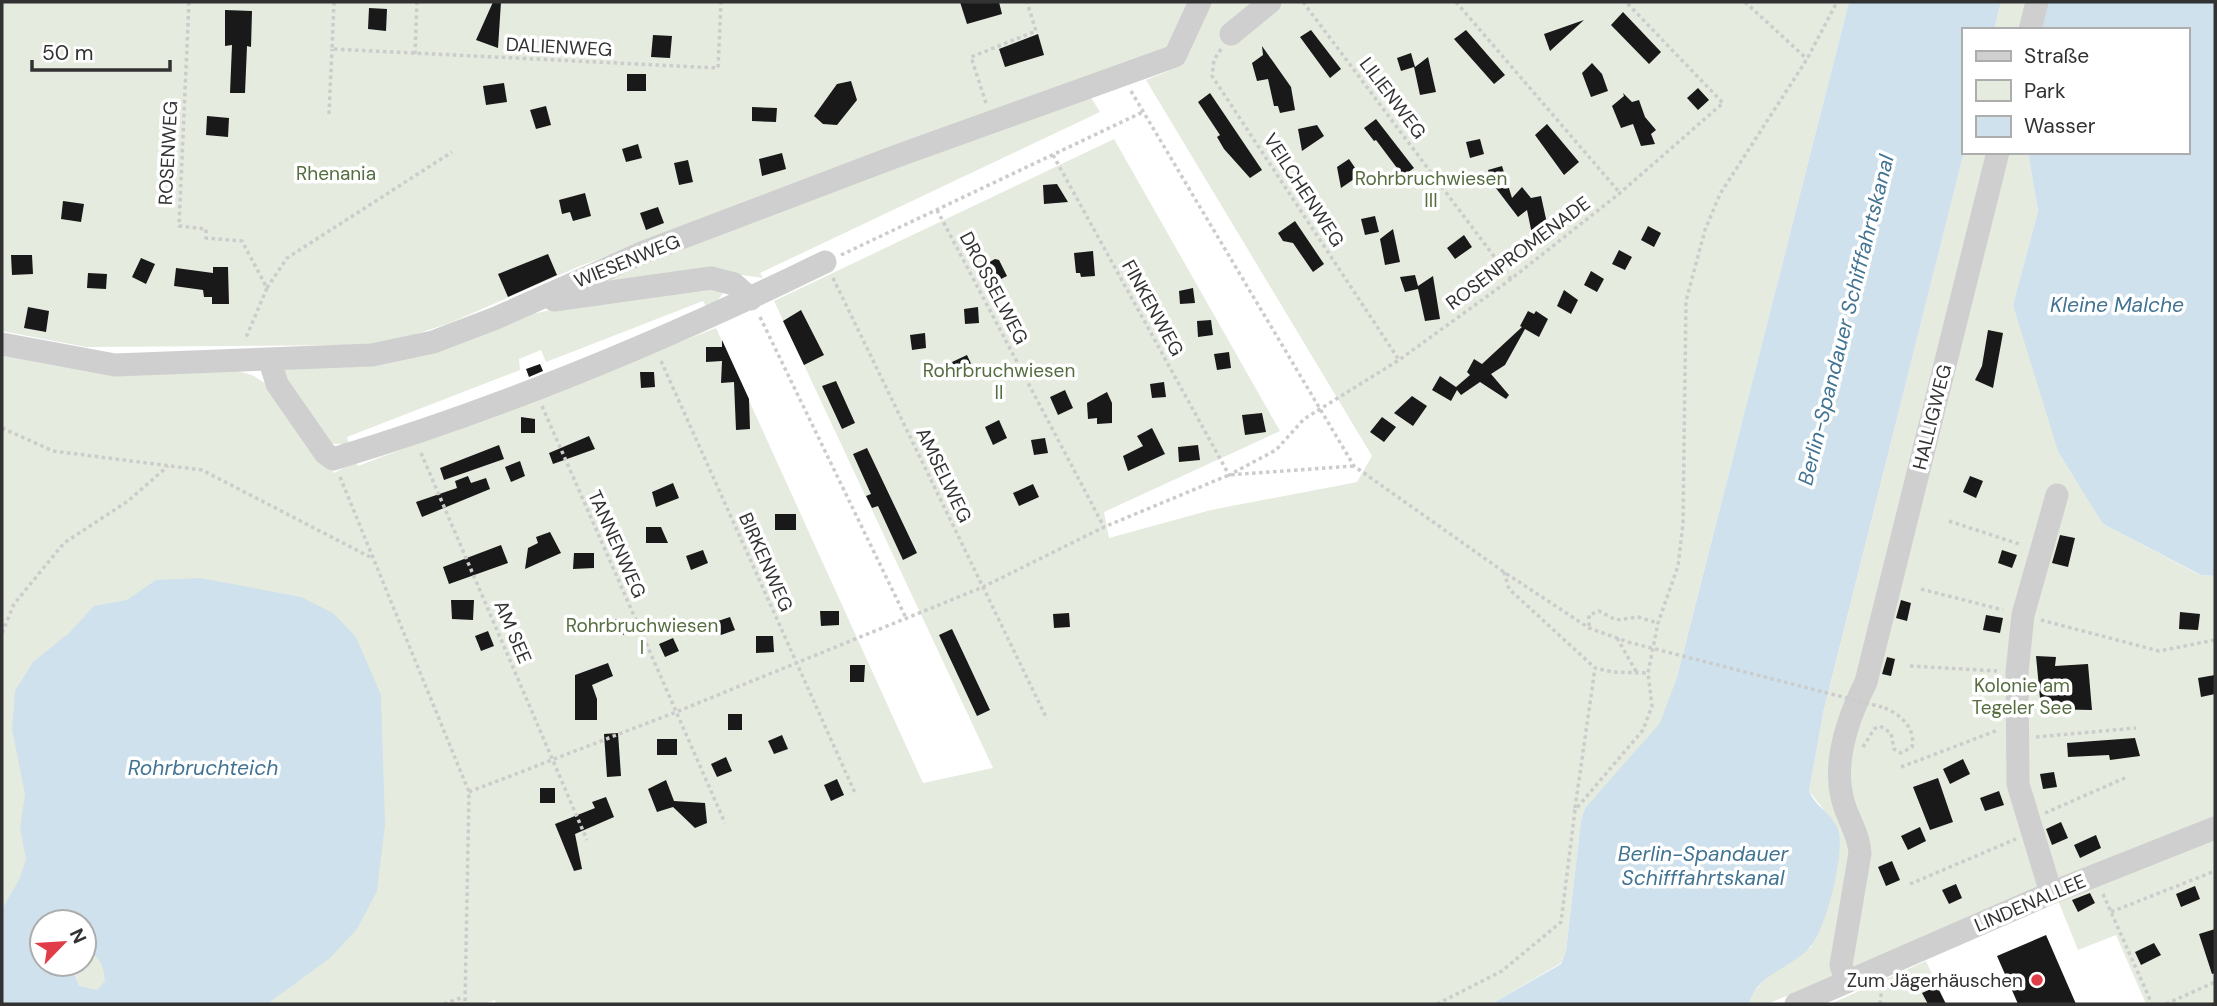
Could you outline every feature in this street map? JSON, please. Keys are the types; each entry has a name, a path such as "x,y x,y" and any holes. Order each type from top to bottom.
{"lane":[{"name":"WIESENWEG","path":"2,344 116,365 372,355 433,342 644,252 1175,56 1200,2"},
{"path":"1231,34 1270,2"},
{"path":"2030,28 2037,2"},
{"name":"HALLIGWEG","path":"1843,746 1852,710 1866,682 1998,154"},
{"path":"270,361 276,384 325,453 333,458 413,435 535,392 751,299 825,262"},
{"path":"544,296 547,301 711,278 734,284 751,299"},
{"path":"2051,893 2018,784 2017,672 2023,615 2057,495"},
{"path":"1796,1004 1846,981 1841,965 1860,842 1842,799 1840,783 1843,746"},
{"name":"LINDENALLEE","path":"1846,981 2051,893 2215,828"}],"path":[{"name":"ROSENWEG","path":"189,2 178,226 206,229 206,238 242,241 267,288"},
{"path":"329,114 334,2"},
{"path":"415,54 417,2"},
{"name":"DALIENWEG","path":"332,49 718,68 721,2"},
{"path":"992,123 971,57 1036,31 1027,2"},
{"name":"LILIENWEG","path":"1303,2 1511,279"},
{"path":"1456,2 1620,193"},
{"name":"ROSENPROMENADE","path":"1228,475 1276,450 1304,419 1399,360 1511,279 1620,193 1723,103 1626,2"},
{"path":"1745,2 1807,59"},
{"path":"1575,810 1643,730 1652,706 1648,673 1658,623 1678,566 1684,524 1686,301 1705,230 1720,194 1807,59 1837,2"},
{"name":"VEILCHENWEG","path":"1231,34 1214,60 1212,76 1399,360"},
{"path":"1124,76 1354,466 1504,572 1589,628 1628,642 1898,712 1904,719 1913,741 1912,747 1900,753 1894,749 1891,733 1880,726 1874,729 1860,750 1843,746"},
{"path":"825,262 1143,112"},
{"path":"236,362 267,288 287,258 452,152"},
{"name":"FINKENWEG","path":"1053,155 1228,475"},
{"name":"DROSSELWEG","path":"937,210 1104,527"},
{"name":"AMSELWEG","path":"825,262 1047,719"},
{"path":"751,299 906,618"},
{"name":"BIRKENWEG","path":"652,342 855,793"},
{"name":"TANNENWEG","path":"535,392 724,823"},
{"path":"2,428 53,451 202,470 374,559"},
{"name":"AM SEE","path":"413,435 587,840"},
{"path":"333,458 469,792 464,1004"},
{"path":"2,633 14,604 64,544 128,501 168,466"},
{"path":"469,792 797,664 984,587 1104,527 1228,475 1354,466"},
{"path":"1949,521 2040,551"},
{"path":"1504,572 1509,589 1595,668 1648,673"},
{"path":"1921,589 2159,651 2215,640"},
{"path":"1589,628 1589,615 1599,611 1616,620 1638,617 1658,623"},
{"path":"1616,638 1637,673"},
{"path":"1910,666 2017,672"},
{"path":"1437,1004 1502,971 1561,922 1595,668"},
{"path":"1901,767 2017,731 2136,728"},
{"path":"1910,884 2127,777"},
{"path":"2111,912 2215,871"},
{"path":"2095,876 2152,1004"},
{"path":"2166,1004 2215,982"},
{"path":"444,1004 463,997"}],"green space":[{"name":"Rhenania","path":"2,2 1193,2 1171,50 580,266 450,323 416,334 369,345 86,347 2,331"},
{"path":"1212,2 1849,2 1677,677 1661,723 1585,808 1581,820 1566,951 1561,963 1491,1004 496,1004 495,1000 484,1004 2,1004 2,350 229,369 252,375 273,388 334,473 356,461 358,466 716,328 923,783 993,768 774,301 1114,139 1280,431 1104,512 1109,538 1211,510 1357,482 1372,456 1146,80 1183,65"},
{"path":"2001,2 2045,2 2038,28 1994,28"},
{"path":"1090,96 1100,112 760,273 763,278 714,271 608,284 606,280 608,274"},
{"name":"Kolonie am Tegeler See","path":"1963,154 2028,154 2038,211 2013,305 2103,524 2200,575 2215,576 2215,1004 2146,1004 2116,935 2078,950 2053,888 1767,1004 1749,1004 1752,994 1770,974 1811,947 1831,895 1838,864 1823,809 1809,791 1824,709"},
{"path":"708,284 724,292 718,300 706,306 703,301 546,362 541,350 519,359 520,370 347,437 349,444 329,444 281,374 286,368 496,321"},
{"path":"1926,961 1946,1004 1830,1004"}],"water":[{"name":"Berlin-Spandauer Schifffahrtskanal","path":"1849,2 2001,2 1994,28 1962,28 1963,154 1824,709 1809,791 1835,824 1840,840 1833,890 1816,938 1802,954 1759,985 1749,1004 1491,1004 1561,964 1566,951 1581,820 1585,808 1660,723 1677,677"},
{"name":"Kleine Malche","path":"2045,2 2215,2 2215,576 2201,575 2103,524 2058,451 2013,305 2038,211 2028,154 2189,154 2189,28 2038,28"},
{"name":"Rohrbruchteich","path":"200,578 301,597 333,613 356,637 381,695 385,824 377,891 357,929 330,958 267,1004 2,1004 2,909 20,878 26,859 20,828 25,794 12,729 15,691 33,662 69,633 94,606 127,600 156,580"}],"building":[{"path":"493,2 501,2 498,48 476,40"},
{"path":"960,2 999,2 1002,14 967,24"},
{"path":"369,8 387,9 386,31 368,29"},
{"path":"225,10 252,11 245,93 230,93 232,45 225,46"},
{"path":"1623,12 1661,52 1649,64 1611,25"},
{"path":"1584,20 1550,51 1544,34"},
{"path":"1311,30 1341,69 1330,78 1300,37"},
{"path":"1466,30 1505,75 1494,84 1454,39"},
{"path":"1038,34 1044,55 1005,67 999,49"},
{"path":"653,35 672,36 670,58 651,57"},
{"path":"1262,46 1291,87 1295,110 1280,113 1278,106 1274,106 1268,79 1257,81 1252,63 1263,55"},
{"path":"1411,53 1415,67 1428,57 1436,92 1420,95 1414,67 1401,71 1397,58"},
{"path":"1592,63 1602,74 1608,91 1591,97 1582,73"},
{"path":"627,74 646,74 646,91 627,91"},
{"path":"851,81 857,100 837,125 823,124 814,116 837,84"},
{"path":"504,83 507,102 486,105 483,86"},
{"path":"1698,88 1709,100 1698,110 1687,98"},
{"path":"1210,93 1262,170 1250,178 1224,149 1217,137 1220,135 1198,102"},
{"path":"1623,93 1632,102 1639,100 1645,117 1656,130 1651,134 1655,144 1641,146 1633,124 1621,128 1612,106 1624,96"},
{"path":"546,106 551,125 536,129 530,110"},
{"path":"752,107 777,108 776,122 752,121"},
{"path":"207,116 229,118 228,137 206,135"},
{"path":"1376,119 1414,168 1403,176 1364,128"},
{"path":"1547,124 1579,162 1564,175 1535,135"},
{"path":"1317,125 1324,136 1302,151 1298,129"},
{"path":"1480,139 1484,154 1470,158 1466,142"},
{"path":"638,144 642,158 626,162 622,149"},
{"path":"782,153 786,169 762,176 759,159"},
{"path":"1349,159 1360,175 1341,188 1337,167"},
{"path":"688,160 693,182 679,185 674,163"},
{"path":"1502,166 1512,198 1522,187 1531,198 1541,196 1550,237 1533,239 1527,210 1518,217 1492,183 1488,170"},
{"path":"1057,184 1068,202 1044,204 1043,185"},
{"path":"585,193 591,216 573,221 570,212 562,214 559,200"},
{"path":"63,201 84,204 81,222 61,219"},
{"path":"658,207 664,223 646,230 640,213"},
{"path":"1375,216 1379,232 1365,235 1361,219"},
{"path":"1295,221 1324,264 1313,272 1293,243 1283,241 1278,233"},
{"path":"1648,226 1661,233 1654,247 1641,240"},
{"path":"1393,229 1400,262 1385,265 1380,239"},
{"path":"1464,235 1472,247 1455,259 1447,248"},
{"path":"1619,250 1632,257 1625,270 1612,264"},
{"path":"1093,251 1095,276 1081,277 1080,273 1076,273 1074,253"},
{"path":"548,254 557,275 508,297 498,274"},
{"path":"11,255 32,255 33,274 12,275"},
{"path":"141,258 155,264 146,284 132,277"},
{"path":"995,259 999,260 1007,276 991,284 982,266"},
{"path":"213,267 228,267 229,304 212,304 212,297 204,297 203,290 174,286 176,268 213,273"},
{"path":"1591,271 1604,279 1597,292 1584,285"},
{"path":"88,273 107,274 106,289 87,288"},
{"path":"1415,275 1418,286 1433,276 1440,319 1425,321 1418,289 1405,292 1400,277"},
{"path":"1193,288 1195,303 1180,304 1179,291"},
{"path":"1564,290 1578,300 1571,314 1557,306"},
{"path":"28,307 49,311 46,332 24,328"},
{"path":"978,307 979,323 965,324 964,309"},
{"path":"801,310 824,355 804,365 783,321"},
{"path":"1528,311 1534,314 1536,311 1548,319 1539,337 1525,329 1505,365 1491,374 1509,395 1506,399 1480,382 1461,395 1457,390 1451,401 1432,390 1440,376 1456,387 1470,375 1467,372 1474,359 1482,364 1522,327 1520,326"},
{"path":"1211,320 1213,335 1198,337 1197,321"},
{"path":"1988,330 2003,333 1993,388 1975,380 1982,366"},
{"path":"925,333 926,348 912,350 910,335"},
{"path":"722,340 749,399 750,429 736,430 734,382 721,383 722,361 706,362 706,347 722,347"},
{"path":"1229,352 1231,368 1217,370 1214,354"},
{"path":"967,355 974,370 960,377 952,362"},
{"path":"540,364 543,371 529,377 526,369"},
{"path":"640,372 654,372 655,387 641,388"},
{"path":"836,381 855,423 842,429 822,386"},
{"path":"1164,382 1166,397 1152,398 1150,384"},
{"path":"1065,390 1073,408 1058,415 1050,397"},
{"path":"1107,392 1112,403 1112,423 1097,424 1097,418 1088,419 1087,403"},
{"path":"1412,396 1427,406 1413,426 1394,413"},
{"path":"1262,413 1266,432 1245,435 1242,415"},
{"path":"521,417 535,419 535,433 521,433"},
{"path":"1382,417 1396,427 1384,442 1370,432"},
{"path":"999,420 1007,438 993,445 985,427"},
{"path":"1152,428 1165,454 1128,471 1123,456 1143,446 1137,436"},
{"path":"589,436 595,449 553,464 549,453"},
{"path":"1045,438 1048,453 1034,455 1031,440"},
{"path":"499,445 504,459 444,480 440,468"},
{"path":"1198,445 1200,460 1179,462 1178,447"},
{"path":"867,448 917,553 903,560 878,506 872,508 866,496 871,494 853,454"},
{"path":"520,461 525,476 511,482 505,467"},
{"path":"468,476 471,483 486,478 490,489 422,517 416,502 457,488 455,481"},
{"path":"1970,476 1983,481 1976,498 1963,492"},
{"path":"673,483 679,498 656,507 652,492"},
{"path":"1033,484 1039,497 1019,506 1013,493"},
{"path":"775,514 796,514 796,530 775,530"},
{"path":"646,527 661,527 668,543 646,543"},
{"path":"550,532 561,553 525,569 528,548 538,543 536,537"},
{"path":"2060,535 2075,538 2068,567 2052,563"},
{"path":"501,545 508,563 449,584 443,567"},
{"path":"703,550 708,563 691,570 686,556"},
{"path":"2002,550 2017,555 2012,568 1998,563"},
{"path":"574,553 594,553 594,568 573,569"},
{"path":"451,600 474,600 473,620 452,619"},
{"path":"1901,600 1911,603 1907,621 1896,618"},
{"path":"820,611 839,611 839,625 821,626"},
{"path":"2180,612 2200,614 2198,630 2179,629"},
{"path":"1069,613 1070,627 1054,628 1053,614"},
{"path":"1986,615 2003,618 2000,633 1983,630"},
{"path":"730,617 735,630 721,635 715,622"},
{"path":"609,619 624,619 624,635 609,633"},
{"path":"952,629 990,710 977,716 939,635"},
{"path":"488,631 494,646 481,651 475,636"},
{"path":"756,636 773,636 774,652 756,653"},
{"path":"673,638 679,651 665,657 659,644"},
{"path":"2036,656 2056,657 2055,666 2088,664 2092,710 2041,709"},
{"path":"1887,657 1895,659 1891,676 1882,674"},
{"path":"608,663 613,676 592,685 597,699 597,720 575,720 575,675"},
{"path":"850,665 865,665 864,682 850,682"},
{"path":"2215,675 2215,694 2201,697 2198,678"},
{"path":"728,714 742,714 742,730 728,730"},
{"path":"618,733 621,776 607,777 604,734"},
{"path":"782,735 788,749 774,754 768,741"},
{"path":"2135,738 2140,756 2110,760 2109,755 2068,757 2067,743"},
{"path":"657,739 677,739 677,755 657,755"},
{"path":"726,757 732,771 717,777 711,764"},
{"path":"1963,759 1970,774 1950,784 1943,769"},
{"path":"2054,772 2057,787 2043,789 2040,774"},
{"path":"1938,778 1953,822 1930,830 1913,787"},
{"path":"837,779 844,795 831,801 824,785"},
{"path":"666,780 674,801 705,803 707,823 695,828 673,807 657,812 648,789"},
{"path":"540,788 555,788 555,803 540,803"},
{"path":"1999,791 2004,805 1985,811 1980,798"},
{"path":"606,797 614,817 575,834 582,869 574,871 555,824 595,808 592,802"},
{"path":"2061,822 2068,838 2052,845 2046,829"},
{"path":"1920,827 1926,841 1908,850 1901,836"},
{"path":"2096,835 2101,848 2080,858 2074,845"},
{"path":"1892,861 1900,880 1886,886 1878,867"},
{"path":"1956,884 1962,898 1949,904 1942,890"},
{"path":"2195,886 2200,899 2181,907 2176,894"},
{"path":"2090,893 2095,903 2078,912 2072,900"},
{"path":"2215,929 2215,973 2212,974 2199,934"},
{"name":"Zum Jägerhäuschen","path":"2046,935 2076,1004 2018,1004 1997,956"},
{"path":"2154,943 2161,955 2141,965 2135,952"},
{"path":"1937,986 1946,1004 1928,1004 1922,993"}],"place":[{"name":"Zum Jägerhäuschen","path":"2037,980"}],"park label":[{"name":"Rohrbruchwiesen III","path":"1431,189"},
{"name":"Rohrbruchwiesen II","path":"999,381"},
{"name":"Rohrbruchwiesen I","path":"642,636"}]}
